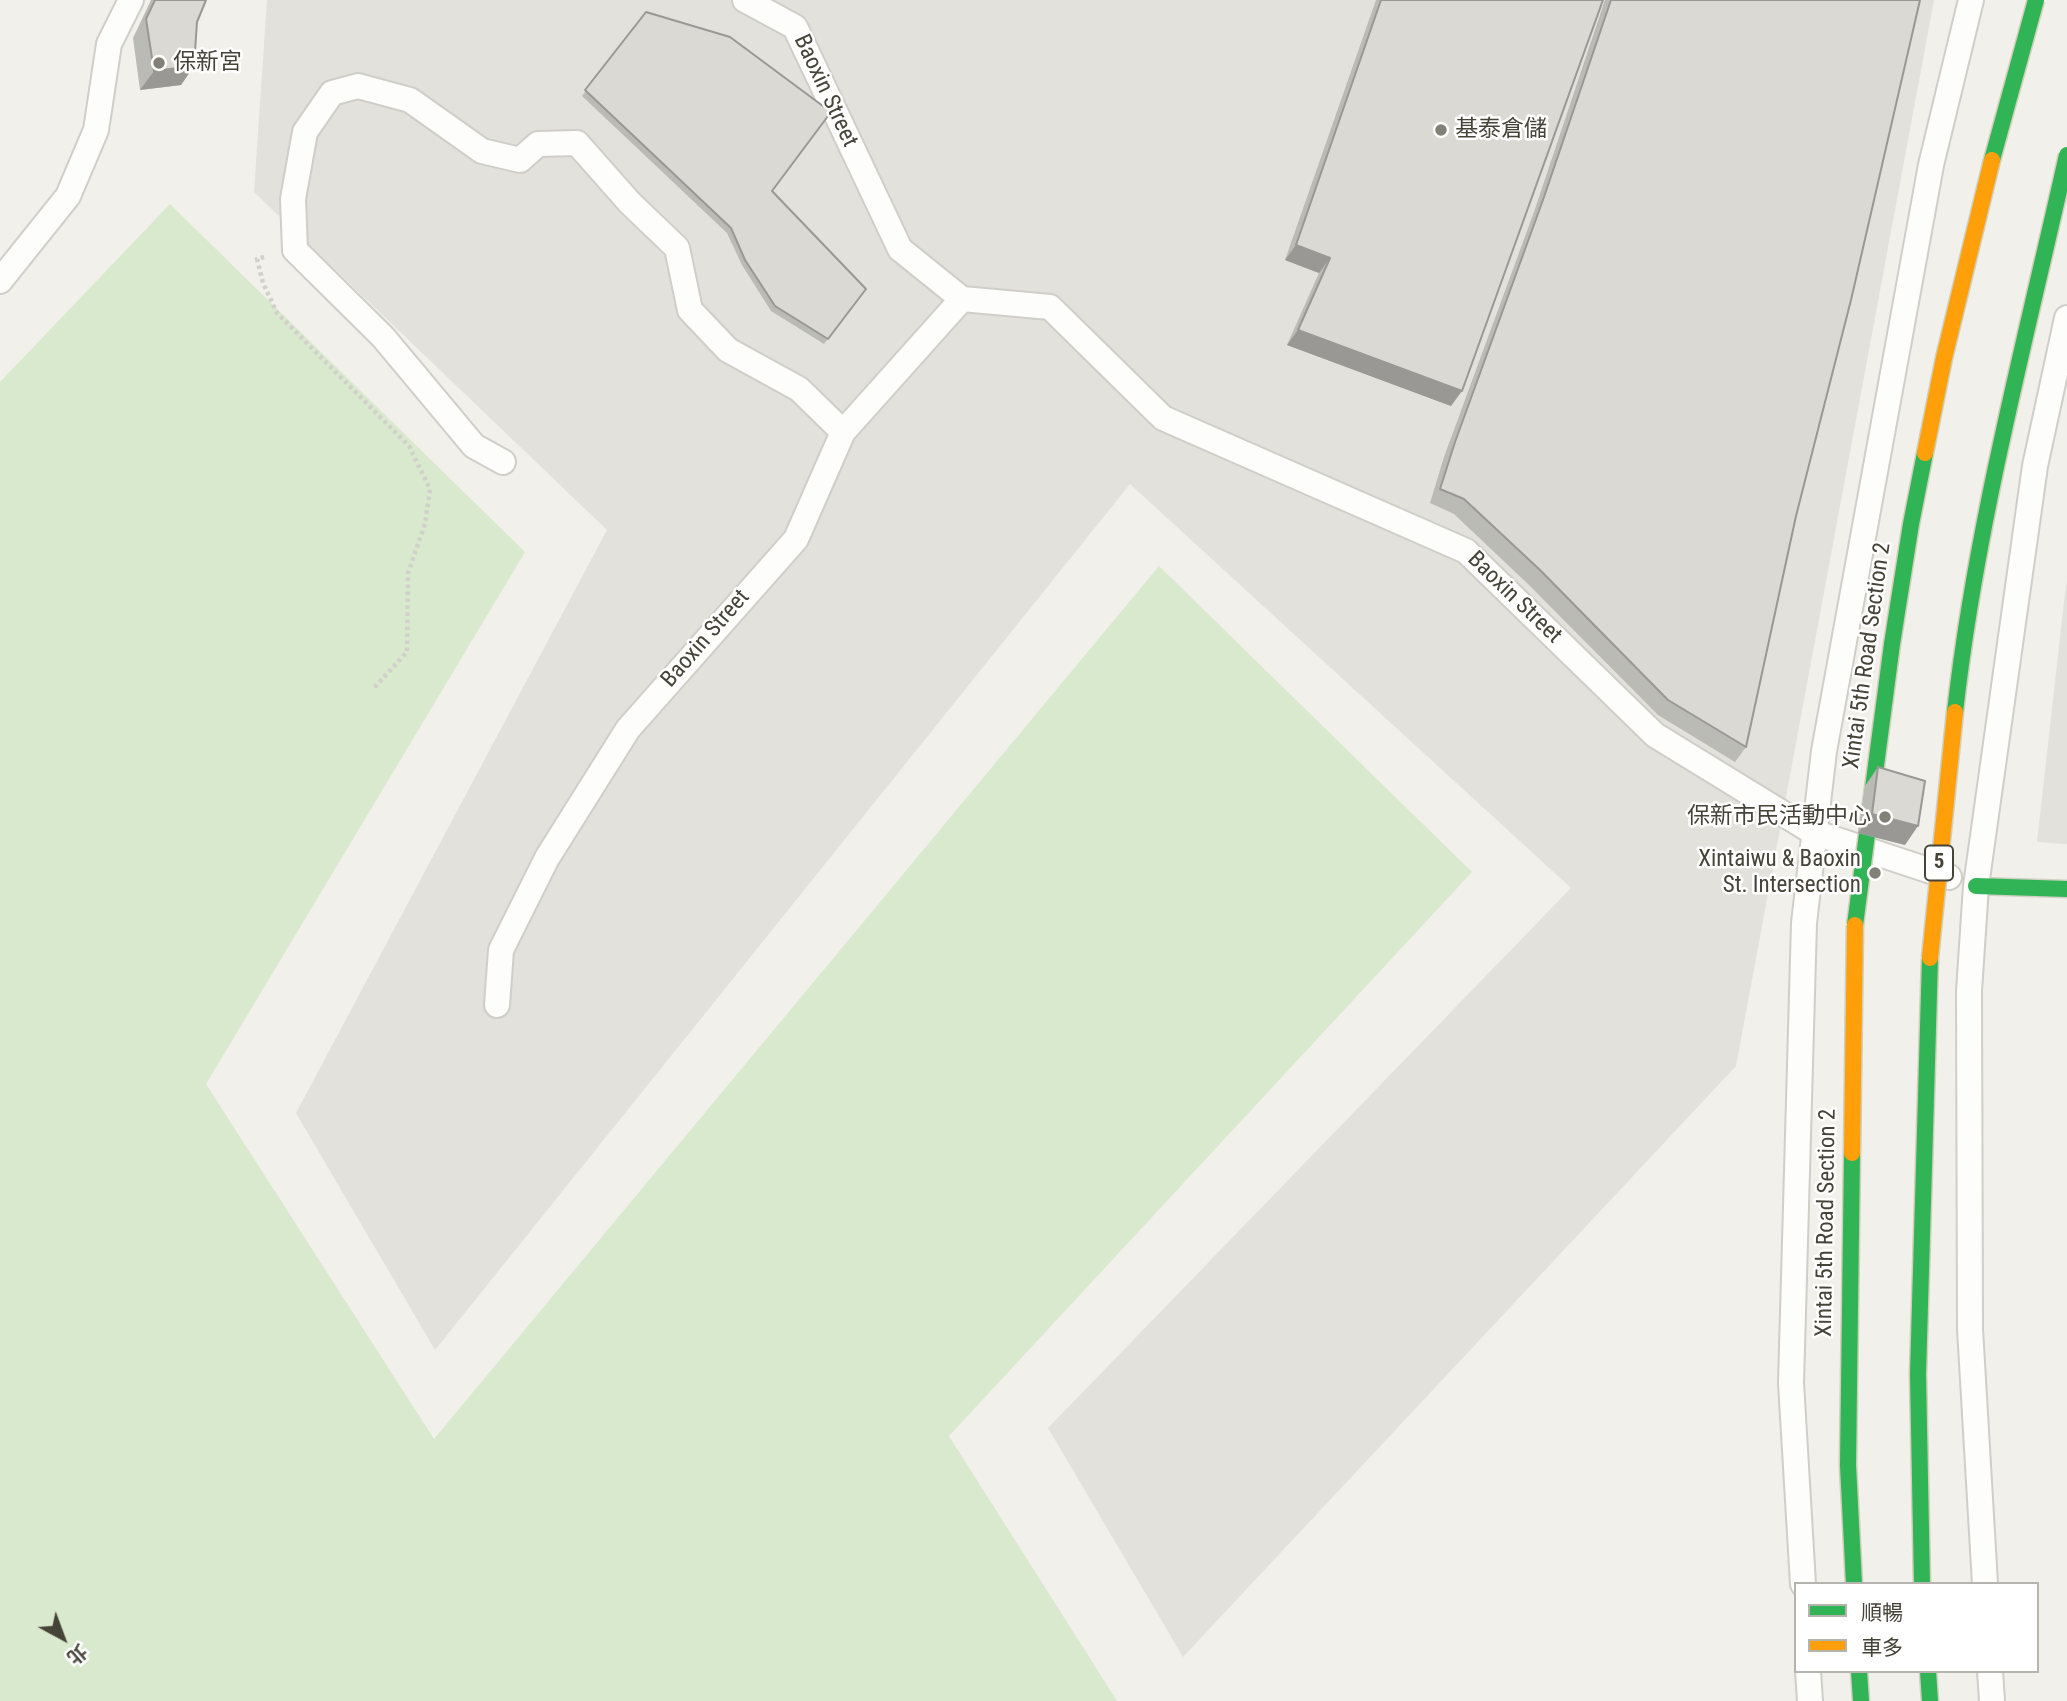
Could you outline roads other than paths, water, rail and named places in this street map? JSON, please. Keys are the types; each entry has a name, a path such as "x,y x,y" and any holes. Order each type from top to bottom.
{"main road":[{"name":"Xintai 5th Road Section 2","path":"1854,1582 1848,1465 1848,1400 1855,912 1900,591 1939,383 1978,210 2036,0"},
{"name":"5","path":"1922,1582 1919,1374 1930,942 1962,653 1999,457 2067,155"},
{"name":"Baoxin Street","path":"1976,886 2067,889"},
{"path":"1859,1673 1861,1701"},
{"path":"1928,1673 1930,1701"}],"lane":[{"path":"0,281 68,196 96,130 109,44 131,0"},
{"name":"Baoxin Street","path":"745,0 795,27 900,249 962,299 1050,307 1163,418 1466,551 1655,735 1813,832 1976,886"},
{"path":"1803,1582 1791,1383 1804,923 1813,832 1824,751 1928,179 1971,1"},
{"path":"503,462 474,446 383,337 295,250 293,199 305,132 332,93 358,86 410,100 482,151 520,160 538,144 578,143 630,204 677,248 690,310 729,350 799,389 843,432"},
{"name":"Baoxin Street","path":"497,1005 501,950 547,858 628,729 796,539 843,432 962,299"},
{"path":"1985,1582 1970,1329 1969,991 1976,886 2035,466 2067,318"},
{"path":"1808,1673 1810,1701"},
{"path":"1990,1673 1992,1701"}],"place":[{"name":"保新宮","path":"159,63"},
{"name":"基泰倉儲","path":"1441,130"},
{"name":"保新市民活動中心","path":"1885,817"},
{"name":"Xintaiwu & Baoxin St. Intersection","path":"1875,873"}]}
